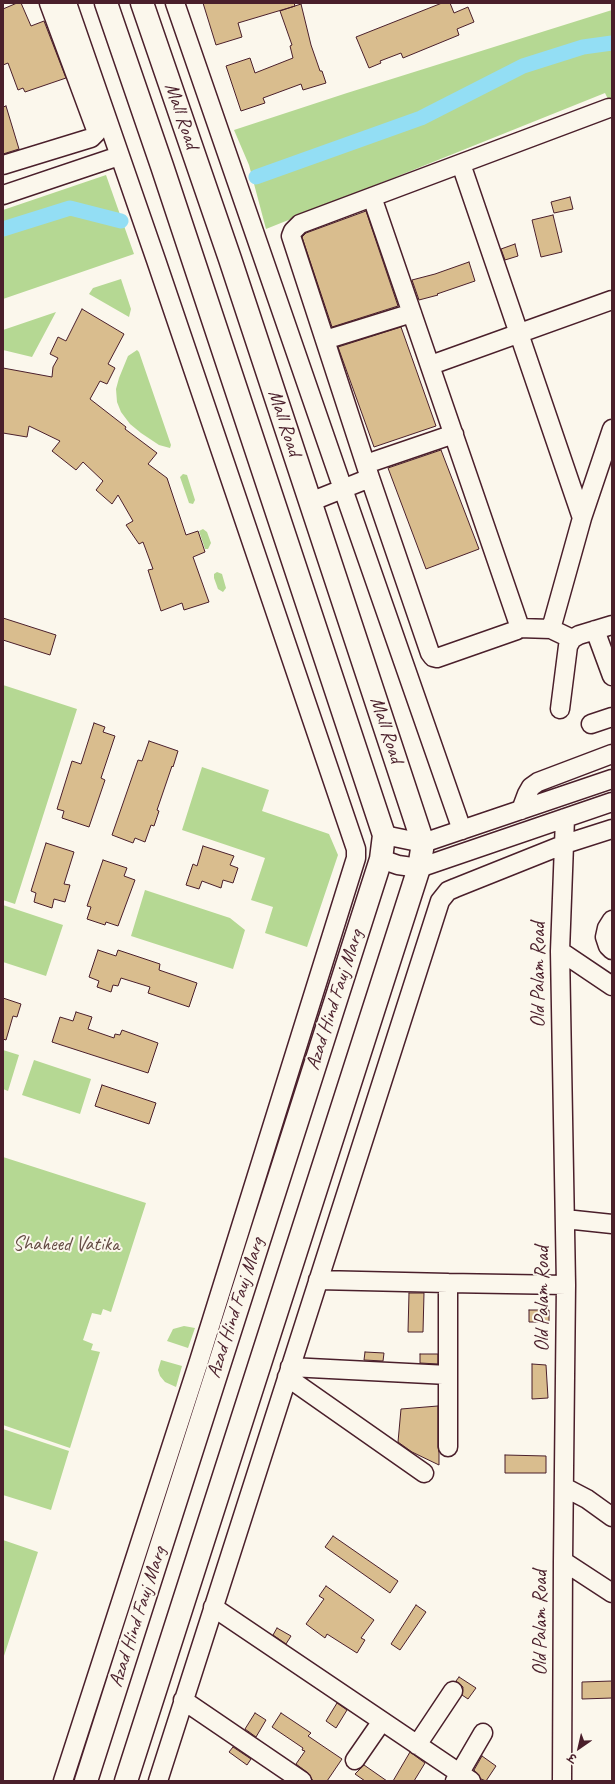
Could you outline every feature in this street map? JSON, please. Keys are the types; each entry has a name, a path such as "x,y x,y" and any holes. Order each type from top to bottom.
{"main road":[{"name":"Mall Road","path":"106,3 170,188 384,835"},
{"name":"Mall Road","path":"142,3 232,266 424,843"},
{"name":"Azad Hind Fauj Marg","path":"86,1781 381,859 384,835"},
{"name":"Azad Hind Fauj Marg","path":"126,1781 419,868 424,843"}],"street":[{"path":"3,165 91,138 96,133 48,3"},
{"path":"63,1781 199,1361 356,858 356,849 120,156 66,3"},
{"path":"176,3 462,830"},
{"path":"572,639 552,630 518,628 517,630 437,658 433,657 430,653 368,471 291,236 293,231 300,224 609,108"},
{"path":"3,195 120,156"},
{"path":"461,164 582,518"},
{"path":"372,197 517,618 518,628"},
{"path":"431,365 612,300"},
{"path":"325,340 412,313"},
{"path":"552,630 582,518 612,429"},
{"path":"310,502 343,489 368,471 454,434"},
{"path":"560,709 566,654 572,639 579,635 612,625"},
{"path":"595,630 612,676"},
{"path":"591,724 612,717"},
{"path":"521,810 531,787 538,782 612,754"},
{"path":"384,835 424,843 612,779"},
{"path":"381,859 398,865 419,868 612,802"},
{"name":"Old Palam Road","path":"562,1781 566,1285 560,951 565,818"},
{"path":"158,1781 440,901 450,890 565,844 612,829"},
{"path":"612,920 607,928 605,937 608,946 612,950"},
{"path":"560,951 612,986"},
{"path":"565,1219 612,1224"},
{"path":"318,1280 566,1285"},
{"path":"448,1283 448,1447"},
{"path":"288,1372 448,1375"},
{"path":"288,1372 424,1472"},
{"path":"564,1487 612,1517"},
{"path":"563,1560 612,1593"},
{"path":"213,1607 417,1745 462,1778 483,1733"},
{"path":"417,1745 453,1691"},
{"path":"184,1700 302,1781"},
{"path":"355,1760 382,1721"}],"green space":[{"path":"612,10 612,107 605,93 266,229 249,165 234,130"},
{"path":"106,175 134,254 3,299 3,210"},
{"path":"121,279 131,309 129,317 89,294 93,288"},
{"path":"56,312 32,357 3,350 3,330"},
{"path":"137,350 139,352 171,445 170,448 159,445 130,424 121,412 117,402 116,389 119,378 128,356"},
{"path":"183,474 187,475 195,500 193,504 189,503 180,477"},
{"path":"203,529 207,532 211,543 208,549 205,549 199,531"},
{"path":"217,572 222,574 226,588 223,592 218,589 214,578 214,574"},
{"path":"3,685 77,709 15,904 3,900"},
{"path":"202,767 269,790 262,811 329,834 338,855 307,947 265,933 273,907 251,900 265,858 182,830"},
{"path":"145,890 230,918 245,930 233,969 131,936"},
{"path":"3,905 63,925 46,976 3,962"},
{"path":"3,1050 19,1055 8,1091 3,1089"},
{"path":"34,1060 91,1079 80,1114 22,1095"},
{"name":"Shaheed Vatika","path":"3,1157 146,1203 111,1312 103,1309 101,1315 92,1313 83,1340 93,1344 91,1350 100,1352 70,1448 3,1425"},
{"path":"184,1326 195,1328 188,1348 167,1341 173,1329"},
{"path":"161,1360 182,1366 176,1387 165,1382 160,1376 158,1370"},
{"path":"3,1429 69,1451 51,1510 3,1495"},
{"path":"3,1540 38,1552 3,1659"}],"building":[{"path":"17,3 21,3 31,26 44,21 66,78 25,92 23,88 18,90 8,63 3,65 3,9"},
{"path":"203,3 294,3 295,6 238,23 242,37 216,45"},
{"path":"442,3 450,3 454,13 468,7 474,22 457,29 459,35 403,58 401,53 380,61 381,63 369,68 356,37"},
{"path":"301,4 311,45 326,83 303,90 301,84 263,98 265,103 241,111 226,66 250,58 255,73 293,58 290,46 292,45 280,11"},
{"path":"6,106 19,149 3,154 3,107"},
{"path":"570,197 573,209 554,213 551,202"},
{"path":"366,211 398,306 332,327 302,237 306,233"},
{"path":"553,215 562,252 541,257 532,220"},
{"path":"515,244 518,256 505,260 501,249"},
{"path":"469,262 475,281 437,294 438,295 419,300 412,280 435,274"},
{"path":"82,309 124,334 108,364 115,368 107,384 100,381 90,399 126,427 125,429 157,453 148,464 167,478 186,535 198,531 205,552 193,557 209,602 184,610 182,603 161,611 148,570 153,569 143,542 139,544 126,525 133,521 118,495 112,504 96,490 103,481 83,462 76,470 52,451 60,441 29,426 27,437 3,433 3,368 52,377 53,367 58,358 50,354 58,337 66,341"},
{"path":"401,327 436,426 374,447 338,347"},
{"path":"441,450 479,549 426,569 388,468"},
{"path":"3,618 56,635 50,655 3,640"},
{"path":"94,723 105,727 103,732 115,736 101,778 105,780 89,827 62,818 64,811 57,809 72,761 81,764"},
{"path":"149,741 178,751 157,810 159,811 154,826 151,825 145,842 135,838 133,843 112,835 138,760 142,761"},
{"path":"46,843 74,852 64,884 70,885 65,902 54,899 52,908 34,902 36,893 31,891"},
{"path":"203,846 234,856 230,865 238,868 233,883 223,880 221,888 202,881 199,889 186,885 193,864 197,866"},
{"path":"103,860 127,868 124,876 135,880 118,926 106,922 105,925 87,919 91,907 87,906"},
{"path":"98,950 116,956 118,950 160,964 159,970 197,983 189,1007 148,993 150,987 121,978 118,986 113,985 111,992 97,987 99,981 89,977"},
{"path":"3,998 21,1004 17,1017 13,1016 6,1040 3,1039"},
{"path":"76,1012 92,1017 88,1029 114,1038 115,1034 120,1035 122,1030 158,1043 148,1073 52,1042 60,1017 73,1021"},
{"path":"102,1085 156,1103 149,1124 95,1106"},
{"path":"409,1293 424,1293 423,1332 408,1332"},
{"path":"529,1310 549,1310 549,1322 529,1322"},
{"path":"365,1352 384,1353 383,1361 364,1360"},
{"path":"420,1354 438,1354 438,1364 420,1363"},
{"path":"532,1364 546,1365 548,1398 532,1399"},
{"path":"438,1406 439,1465 412,1452 398,1442 401,1409"},
{"path":"505,1455 546,1456 546,1473 505,1473"},
{"path":"333,1536 398,1581 390,1593 325,1547"},
{"path":"326,1586 374,1620 361,1638 365,1640 357,1653 327,1634 325,1638 306,1624 324,1599 319,1596"},
{"path":"416,1605 426,1612 400,1650 391,1644"},
{"path":"277,1628 291,1636 286,1644 273,1635"},
{"path":"459,1677 476,1688 468,1699 462,1695 463,1687 456,1681"},
{"path":"612,1681 612,1698 582,1699 582,1682"},
{"path":"337,1703 347,1710 336,1728 326,1721"},
{"path":"255,1713 266,1720 256,1737 245,1729"},
{"path":"281,1713 311,1733 308,1736 342,1759 327,1781 313,1781 308,1773 296,1764 305,1751 302,1750 303,1748 272,1727"},
{"path":"233,1747 251,1759 247,1765 229,1752"},
{"path":"410,1752 425,1763 414,1781 393,1781"},
{"path":"482,1756 496,1766 486,1781 481,1779 474,1770"},
{"path":"364,1765 387,1781 365,1781 355,1774"}],"waterway":[{"path":"256,177 421,118 523,66 583,47 612,43"},
{"path":"3,229 70,208 121,221"}]}
